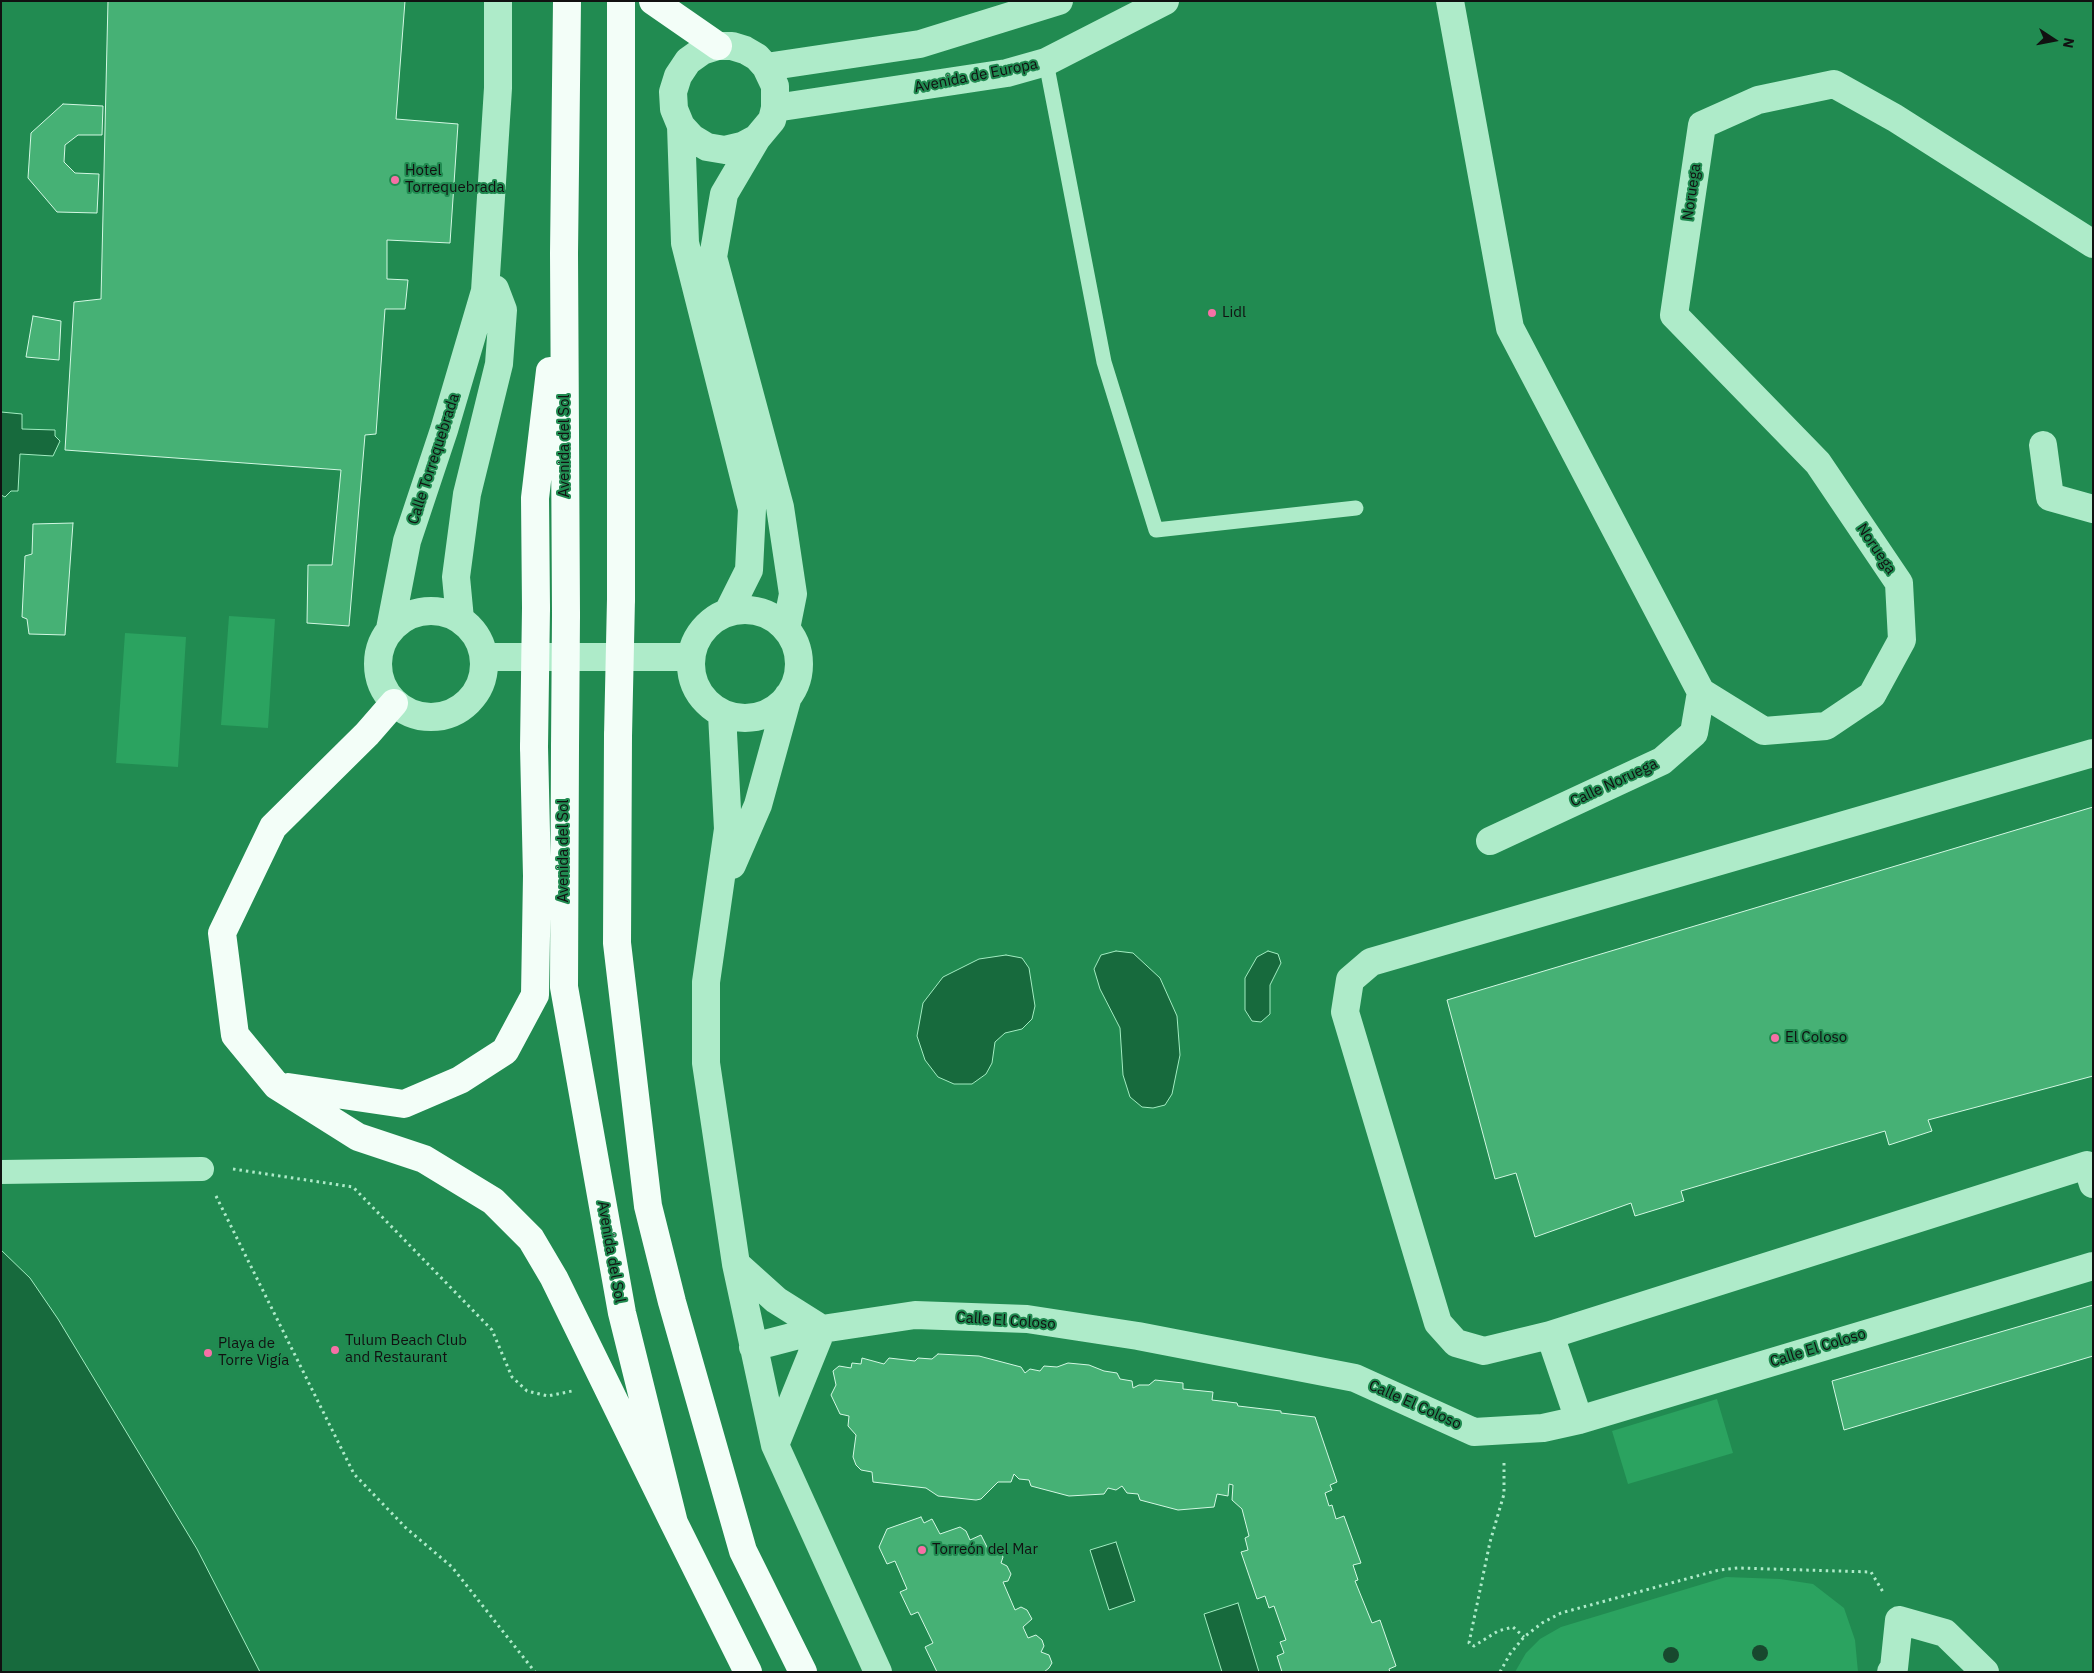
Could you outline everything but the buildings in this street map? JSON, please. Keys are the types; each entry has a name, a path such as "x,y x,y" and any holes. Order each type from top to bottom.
{"main road":[{"name":"Avenida del Sol","path":"566,1 564,987 622,1313 674,1524 748,1672"},
{"path":"621,1 621,599 616,943 648,1206 672,1302 743,1551 802,1672"},
{"path":"653,1 718,46"},
{"path":"277,1086 404,1104 460,1080 504,1051 535,995 537,876 534,747 536,608 534,498 564,252"},
{"path":"394,703 368,734 273,826 222,933 235,1035 277,1086 358,1137 424,1159 493,1201 531,1239 554,1278 674,1524"}],"street":[{"name":"Calle Torrequebrada","path":"390,630 408,541 444,430 485,291 498,88 498,1"},
{"path":"766,67 920,44 1059,1"},
{"name":"Avenida de Europa","path":"775,108 1007,73 1046,62 1165,1"},
{"name":"Noruega","path":"1450,1 1510,328 1701,692 1764,732 1826,726 1872,695 1902,640 1899,583 1818,463 1674,315 1702,125 1758,100 1834,84 1895,118 2093,244"},
{"path":"757,138 742,146 725,150 708,147 692,138 681,126 674,109 673,92 678,76 688,61 702,51 718,46 732,46 745,50 757,57 766,67 775,86 775,108 765,130 757,138 724,194 713,257 780,507 793,594 786,629"},
{"path":"681,126 685,243 752,509 749,570 728,612"},
{"path":"460,619 456,577 467,494 499,364 502,310 495,288 485,291"},
{"path":"2043,445 2050,497 2093,509"},
{"path":"430,610 446,612 460,619 471,629 480,642 484,657 484,674 478,689 468,702 455,712 439,717 423,717 408,712 394,703 384,690 378,675 381,643 390,630 402,619 415,612 430,610"},
{"path":"716,903 758,804 788,696 795,684 798,670 798,655 794,641 786,629 774,618 759,612 744,610 728,612 714,619 703,629 691,657 691,674 697,690 708,704 722,714 740,718 758,717 775,709 788,696"},
{"path":"484,657 691,657"},
{"name":"Calle Noruega","path":"1490,841 1662,760 1694,733 1701,692"},
{"path":"722,714 728,830 706,982 706,1063 736,1264 774,1445 878,1672"},
{"path":"2090,1174 1550,1335 1484,1351 1456,1343 1438,1324 1344,1012 1350,980 1371,962 2093,753"},
{"path":"1,1172 202,1168"},
{"path":"736,1264 776,1300 822,1329 774,1445"},
{"name":"Calle El Coloso","path":"753,1348 822,1329 915,1315 1027,1319 1138,1336 1355,1378 1474,1432 1543,1428 1579,1420 2093,1266"},
{"path":"1550,1335 1579,1420"},
{"path":"1891,1672 1894,1668 1899,1620 1945,1633 1985,1672"}],"lane":[{"path":"1046,62 1104,362 1156,530 1356,508"}],"path":[{"path":"535,1672 452,1567 406,1528 354,1474 202,1168 243,1169 353,1187 492,1330 512,1376 527,1391 548,1396 574,1391"},
{"path":"1505,1430 1504,1494 1490,1542 1469,1643 1474,1646 1498,1631 1513,1627 1524,1637"},
{"path":"1500,1672 1510,1654 1524,1637 1542,1623 1561,1613 1719,1570 1738,1568 1871,1572 1899,1620"}],"shaded area":[{"path":"1,412 22,414 22,429 55,430 55,436 60,441 53,456 20,454 18,491 11,491 5,497 1,495"},
{"path":"229,616 275,619 268,728 221,725"},
{"path":"125,633 186,637 178,767 116,763"},
{"path":"1116,951 1133,953 1160,978 1177,1016 1180,1055 1172,1094 1165,1105 1153,1108 1142,1107 1130,1097 1123,1075 1120,1028 1100,989 1094,969 1101,955"},
{"path":"1268,951 1278,954 1281,963 1270,985 1270,1014 1261,1022 1252,1021 1245,1010 1245,978 1257,957"},
{"path":"1006,955 1022,958 1029,968 1035,1006 1032,1019 1022,1029 1005,1033 995,1042 992,1063 986,1074 972,1084 954,1084 938,1077 925,1060 917,1036 923,1003 943,977 979,959"},
{"path":"1,1250 30,1278 58,1319 197,1549 260,1672 1,1672"},
{"path":"1717,1399 1733,1453 1628,1484 1612,1431"},
{"path":"1116,1542 1135,1601 1109,1610 1090,1550"},
{"path":"1726,1577 1780,1579 1813,1584 1844,1608 1855,1640 1858,1672 1515,1672 1526,1653 1540,1639 1561,1627"},
{"path":"1238,1603 1259,1672 1222,1672 1204,1614"}],"place":[{"name":"Hotel Torrequebrada","path":"395,180"},
{"name":"Lidl","path":"1212,313"},
{"name":"El Coloso","path":"1775,1038"},
{"name":"Tulum Beach Club and Restaurant","path":"335,1350"},
{"name":"Playa de Torre Vigía","path":"208,1353"},
{"name":"Torreón del Mar","path":"922,1550"}]}
